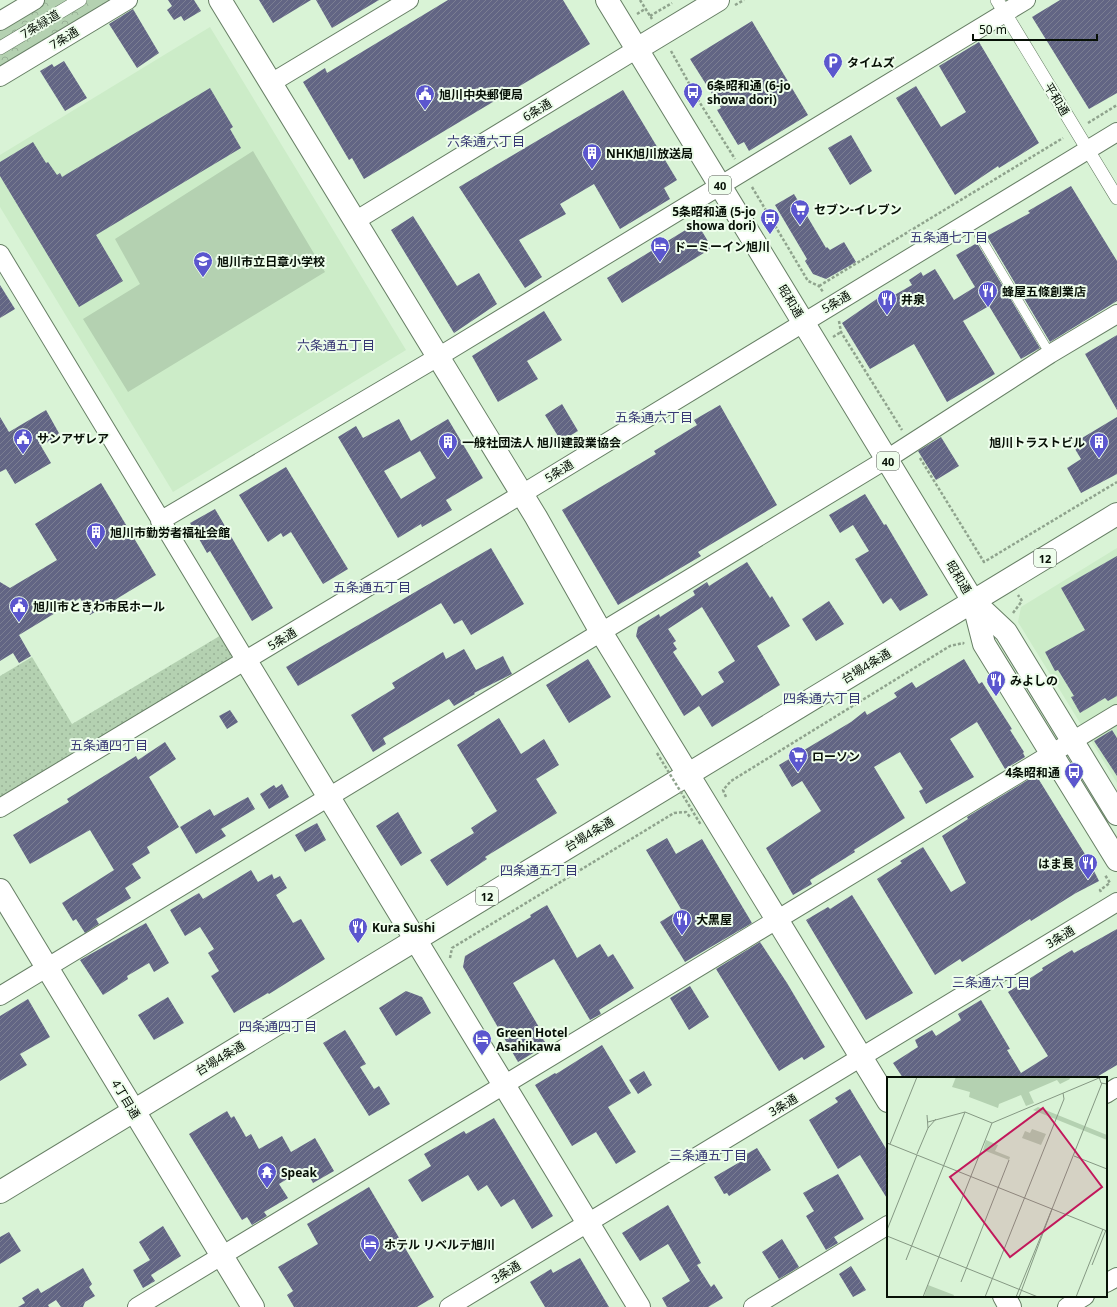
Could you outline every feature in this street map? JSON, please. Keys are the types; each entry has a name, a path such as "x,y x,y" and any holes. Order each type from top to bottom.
{"main road":[{"path":"220,0 522,494 601,632 887,1099"},
{"name":"昭和通","path":"607,0 973,602 984,644 1117,860"},
{"name":"6条通","path":"637,49 718,0"},
{"name":"台場4条通","path":"0,1192 1117,514"},
{"name":"昭和通","path":"973,602 1006,632 1117,814"},
{"path":"246,661 639,1307"},
{"name":"4丁目通","path":"0,890 253,1307"},
{"path":"1005,1297 1010,1307"}],"street":[{"path":"0,21 35,0"},
{"name":"7条緑道","path":"0,48 80,0"},
{"name":"7条通","path":"0,77 128,0"},
{"path":"271,83 409,0"},
{"path":"160,521 438,357 720,186 1001,6 1026,0"},
{"name":"平和通","path":"1001,6 1117,198"},
{"name":"6条通","path":"355,221 637,49"},
{"name":"5条通","path":"0,808 522,494 803,321 1117,132"},
{"path":"0,254 246,661"},
{"path":"0,996 887,459 1050,354 1117,314"},
{"path":"137,1307 1117,714"},
{"name":"3条通","path":"448,1307 1117,902"},
{"path":"1107,1093 1117,1087"},
{"path":"753,1307 887,1227"},
{"path":"1107,1282 1117,1276"},
{"path":"1067,1307 1083,1297"}],"lane":[{"path":"979,235 1050,354"}],"path":[{"path":"640,0 650,16 678,0"},
{"path":"668,46 677,64"},
{"path":"808,281 819,286 1117,105"},
{"path":"839,320 842,332"},
{"path":"984,562 1117,482"},
{"path":"728,801 723,790 731,781 950,646 963,643 967,647"},
{"path":"449,962 452,948 674,813 686,812 700,826 658,752"},
{"path":"653,818 657,824"}],"shaded area":[{"name":"旭川市立日章小学校","path":"210,27 406,350 173,492 0,207 0,155"},
{"path":"1117,548 1117,783 1018,622 1021,607"}],"green space":[{"path":"35,0 128,0 0,77 0,21"},
{"path":"253,151 325,272 128,392 83,319 140,284 115,239"},
{"path":"228,631 246,661 0,808 0,676 32,657 72,724"}],"building":[{"path":"168,0 194,0 201,11 184,21 181,16 174,20 167,10 172,6"},
{"path":"259,0 311,0 273,23"},
{"path":"316,0 379,0 332,28"},
{"name":"旭川中央郵便局","path":"448,0 563,0 590,44 364,179 352,158 349,160 303,82 325,68 327,73"},
{"path":"1060,0 1117,0 1117,93 1089,109 1032,17"},
{"path":"133,9 159,53 137,68 109,24"},
{"path":"752,21 808,115 749,151 744,142 738,145 717,110 721,108 690,59"},
{"path":"979,42 1039,143 999,168 998,166 955,195 896,98 916,86 941,127 966,112 939,66"},
{"path":"64,61 87,98 65,111 40,71 52,64 54,67"},
{"path":"210,88 233,127 230,129 241,148 96,235 123,281 79,307 0,176 0,162 33,142 46,163 48,162 57,175 60,173 62,177"},
{"name":"NHK旭川放送局","path":"623,90 677,180 664,188 670,199 620,229 594,184 560,204 566,214 519,240 542,277 525,288 459,187"},
{"path":"851,135 872,171 850,185 828,148"},
{"path":"1071,186 1117,261 1117,301 1050,342 987,236 1030,213 1028,211"},
{"path":"794,194 826,248 827,247 830,250 844,242 856,262 826,279 813,274 805,261 807,259 775,205"},
{"path":"413,216 457,286 479,273 497,304 454,333 391,230"},
{"name":"ドーミーイン旭川","path":"697,223 712,248 622,303 607,278"},
{"path":"977,243 1040,348 1021,359 989,306 963,321 995,374 947,402 914,344 870,369 842,323 881,296 884,301 912,285 909,280 921,272 923,276 935,269 954,300 975,287 956,255"},
{"path":"0,285 15,309 0,318"},
{"path":"544,311 562,340 527,361 538,379 498,402 472,356"},
{"path":"1117,335 1117,410 1085,354"},
{"path":"562,404 578,431 561,441 545,415"},
{"path":"720,405 777,505 698,552 701,556 618,605 562,510 656,454 654,451 697,425 694,420"},
{"name":"サンアザレア","path":"46,410 60,435 41,446 51,463 15,484 6,469 0,472 0,417 9,432"},
{"name":"旭川トラストビル","path":"1117,417 1117,474 1081,493 1067,468 1081,459 1072,444"},
{"path":"399,419 411,441 448,419 483,478 446,500 452,510 422,527 421,524 398,538 338,437 356,426 363,438","holes":["420,451 436,478 401,499 384,471"]},
{"path":"941,437 959,466 936,480 918,451"},
{"path":"286,467 348,569 323,584 291,532 283,537 281,533 268,542 239,495"},
{"name":"旭川市勤労者福祉会館","path":"101,483 156,575 90,615 80,598 19,635 31,656 19,663 13,653 0,661 0,582 10,588 57,560 35,524"},
{"path":"865,494 884,525 886,524 928,595 900,611 891,598 883,604 855,559 869,551 853,525 840,533 829,515"},
{"path":"215,509 273,608 252,621 210,551 207,553 190,523"},
{"path":"491,548 524,604 471,635 462,620 454,624 441,603 298,686 286,667"},
{"path":"1117,556 1117,696 1108,701 1105,698 1080,713 1071,697 1074,696 1058,670 1055,671 1045,652 1085,630 1061,588"},
{"path":"747,562 770,598 772,596 790,626 757,646 780,685 712,727 699,706 684,716 636,636 638,627 659,614 660,617 695,595 693,591 707,582 709,586","holes":["702,607 735,661 718,672 724,682 702,696 673,652 677,649 673,643 676,641 668,629"]},
{"path":"829,601 844,624 816,641 802,619"},
{"path":"464,649 476,670 503,656 512,674 474,693 475,694 454,706 449,699 383,738 386,744 373,752 351,715 395,688 392,683 443,652 446,659"},
{"path":"588,659 611,697 569,723 546,685"},
{"path":"964,659 979,684 982,682 1012,729 1010,730 1024,752 1025,757 1005,769 977,722 950,739 974,777 926,804 919,791 923,789 900,752 874,767 905,818 810,880 812,884 793,895 766,848 821,811 802,781 792,787 779,765 851,722 865,711 867,715 897,697 894,693 912,682 916,688"},
{"path":"230,710 238,722 227,729 219,716"},
{"path":"499,718 521,754 544,739 559,765 536,779 557,813 485,857 487,859 447,886 430,860 474,833 471,828 497,811 457,745"},
{"path":"1112,730 1117,738 1117,776 1094,741"},
{"path":"165,742 176,759 149,777 179,827 147,847 150,853 132,864 141,878 125,888 131,898 96,919 99,924 85,933 76,919 73,921 62,903 114,870 90,830 30,864 13,835 69,802 67,799 136,756 138,760"},
{"path":"1036,775 1088,859 1099,881 1076,893 1031,921 1030,919 962,962 960,959 935,975 877,879 902,863 900,861 923,847 951,892 966,883 942,836 968,819 967,817"},
{"path":"282,784 289,797 269,809 260,794 274,785 276,788"},
{"path":"248,797 255,809 221,829 226,836 196,854 180,827 210,809 214,816"},
{"path":"398,812 422,853 401,866 376,826"},
{"path":"317,823 326,840 305,852 295,835"},
{"path":"667,838 676,854 702,839 752,923 685,962 660,922 681,909 646,850"},
{"path":"251,870 258,882 272,874 274,879 280,876 287,888 276,895 293,923 301,919 325,959 269,994 268,993 234,1013 211,976 219,971 208,953 214,949 200,927 185,936 170,910 199,893 203,899"},
{"path":"852,895 913,993 866,1020 806,920 828,907 830,909"},
{"path":"547,905 577,958 600,944 608,957 613,954 634,988 599,1010 601,1014 590,1020 554,959 513,983 543,1034 541,1036 547,1045 518,1062 463,967 465,956 531,917 530,915"},
{"path":"146,923 169,963 154,972 149,963 127,976 128,979 103,995 80,960"},
{"path":"1117,929 1117,1065 1097,1077 902,1077 893,1063 918,1047 915,1040 932,1030 936,1036 961,1020 958,1014 981,1000 1010,1049 1007,1050 1021,1073 1048,1056 1008,992 1043,970 1042,968 1072,950 1074,953"},
{"path":"760,942 787,983 825,1047 804,1060 802,1057 779,1071 716,969"},
{"path":"690,986 709,1017 689,1030 670,998"},
{"path":"406,991 422,997 431,1013 396,1036 379,1008"},
{"path":"168,997 184,1023 154,1040 138,1015"},
{"path":"28,999 50,1037 20,1054 27,1065 0,1081 0,1016"},
{"path":"345,1030 366,1064 360,1067 374,1089 379,1086 390,1104 369,1116 323,1043"},
{"path":"602,1045 631,1093 608,1107 636,1152 616,1164 596,1132 572,1146 535,1085 555,1073 556,1074"},
{"path":"644,1071 652,1085 638,1094 629,1080"},
{"path":"850,1089 887,1150 887,1198 860,1155 838,1169 809,1120 838,1102 835,1098"},
{"path":"227,1111 231,1118 234,1116 246,1137 251,1134 259,1149 282,1136 291,1152 315,1138 334,1171 313,1183 305,1168 279,1184 288,1198 264,1212 267,1216 252,1225 247,1217 242,1220 189,1134"},
{"path":"494,1118 553,1216 532,1229 514,1199 501,1207 487,1185 478,1191 468,1175 422,1202 408,1180 431,1166 424,1154 464,1131 466,1134"},
{"path":"757,1148 771,1170 729,1196 727,1193 724,1194 714,1177 740,1162 738,1159"},
{"path":"838,1174 864,1219 834,1237 838,1243 826,1250 806,1216 814,1211 803,1193"},
{"name":"ホテル リベルテ旭川","path":"369,1187 434,1297 417,1307 294,1307 287,1295 293,1291 278,1267 318,1244 307,1224"},
{"path":"668,1205 701,1263 697,1265 711,1287 714,1284 723,1298 708,1307 667,1307 662,1298 690,1281 668,1244 640,1261 622,1233"},
{"path":"163,1226 181,1256 151,1275 155,1281 143,1288 133,1270 150,1260 139,1242"},
{"path":"9,1232 21,1251 0,1264 0,1237"},
{"path":"782,1239 799,1267 779,1279 762,1252"},
{"path":"580,1258 609,1307 545,1307 530,1282 551,1269 553,1273"},
{"path":"851,1266 866,1290 853,1297 839,1274"},
{"path":"83,1268 92,1284 89,1287 95,1296 85,1302 83,1307 61,1307 56,1300 48,1305 49,1307 18,1307 25,1303 22,1298 38,1288 41,1293"}],"place":[{"name":"タイムズ","path":"833,79"},
{"name":"6条昭和通 (6-jo showa dori)","path":"693,109"},
{"name":"旭川中央郵便局","path":"425,111"},
{"name":"NHK旭川放送局","path":"592,170"},
{"name":"セブン-イレブン","path":"800,226"},
{"name":"5条昭和通 (5-jo showa dori)","path":"770,235"},
{"name":"ドーミーイン旭川","path":"660,263"},
{"name":"旭川市立日章小学校","path":"203,278"},
{"name":"蜂屋五條創業店","path":"988,308"},
{"name":"井泉","path":"887,316"},
{"name":"サンアザレア","path":"23,455"},
{"name":"一般社団法人 旭川建設業協会","path":"448,459"},
{"name":"旭川トラストビル","path":"1099,459"},
{"name":"旭川市勤労者福祉会館","path":"96,549"},
{"name":"旭川市ときわ市民ホール","path":"19,623"},
{"name":"みよしの","path":"996,697"},
{"name":"ローソン","path":"798,773"},
{"name":"4条昭和通","path":"1074,789"},
{"name":"はま長","path":"1088,880"},
{"name":"大黑屋","path":"682,936"},
{"name":"Kura Sushi","path":"358,944"},
{"name":"Green Hotel Asahikawa","path":"482,1056"},
{"name":"Speak","path":"267,1189"},
{"name":"ホテル リベルテ旭川","path":"370,1261"}],"district":[{"name":"六条通六丁目","path":"486,141"},
{"name":"五条通七丁目","path":"949,237"},
{"name":"六条通五丁目","path":"336,345"},
{"name":"五条通六丁目","path":"654,417"},
{"name":"五条通五丁目","path":"372,587"},
{"name":"四条通六丁目","path":"822,698"},
{"name":"五条通四丁目","path":"109,745"},
{"name":"四条通五丁目","path":"539,870"},
{"name":"三条通六丁目","path":"991,982"},
{"name":"四条通四丁目","path":"278,1026"},
{"name":"三条通五丁目","path":"708,1155"}]}
